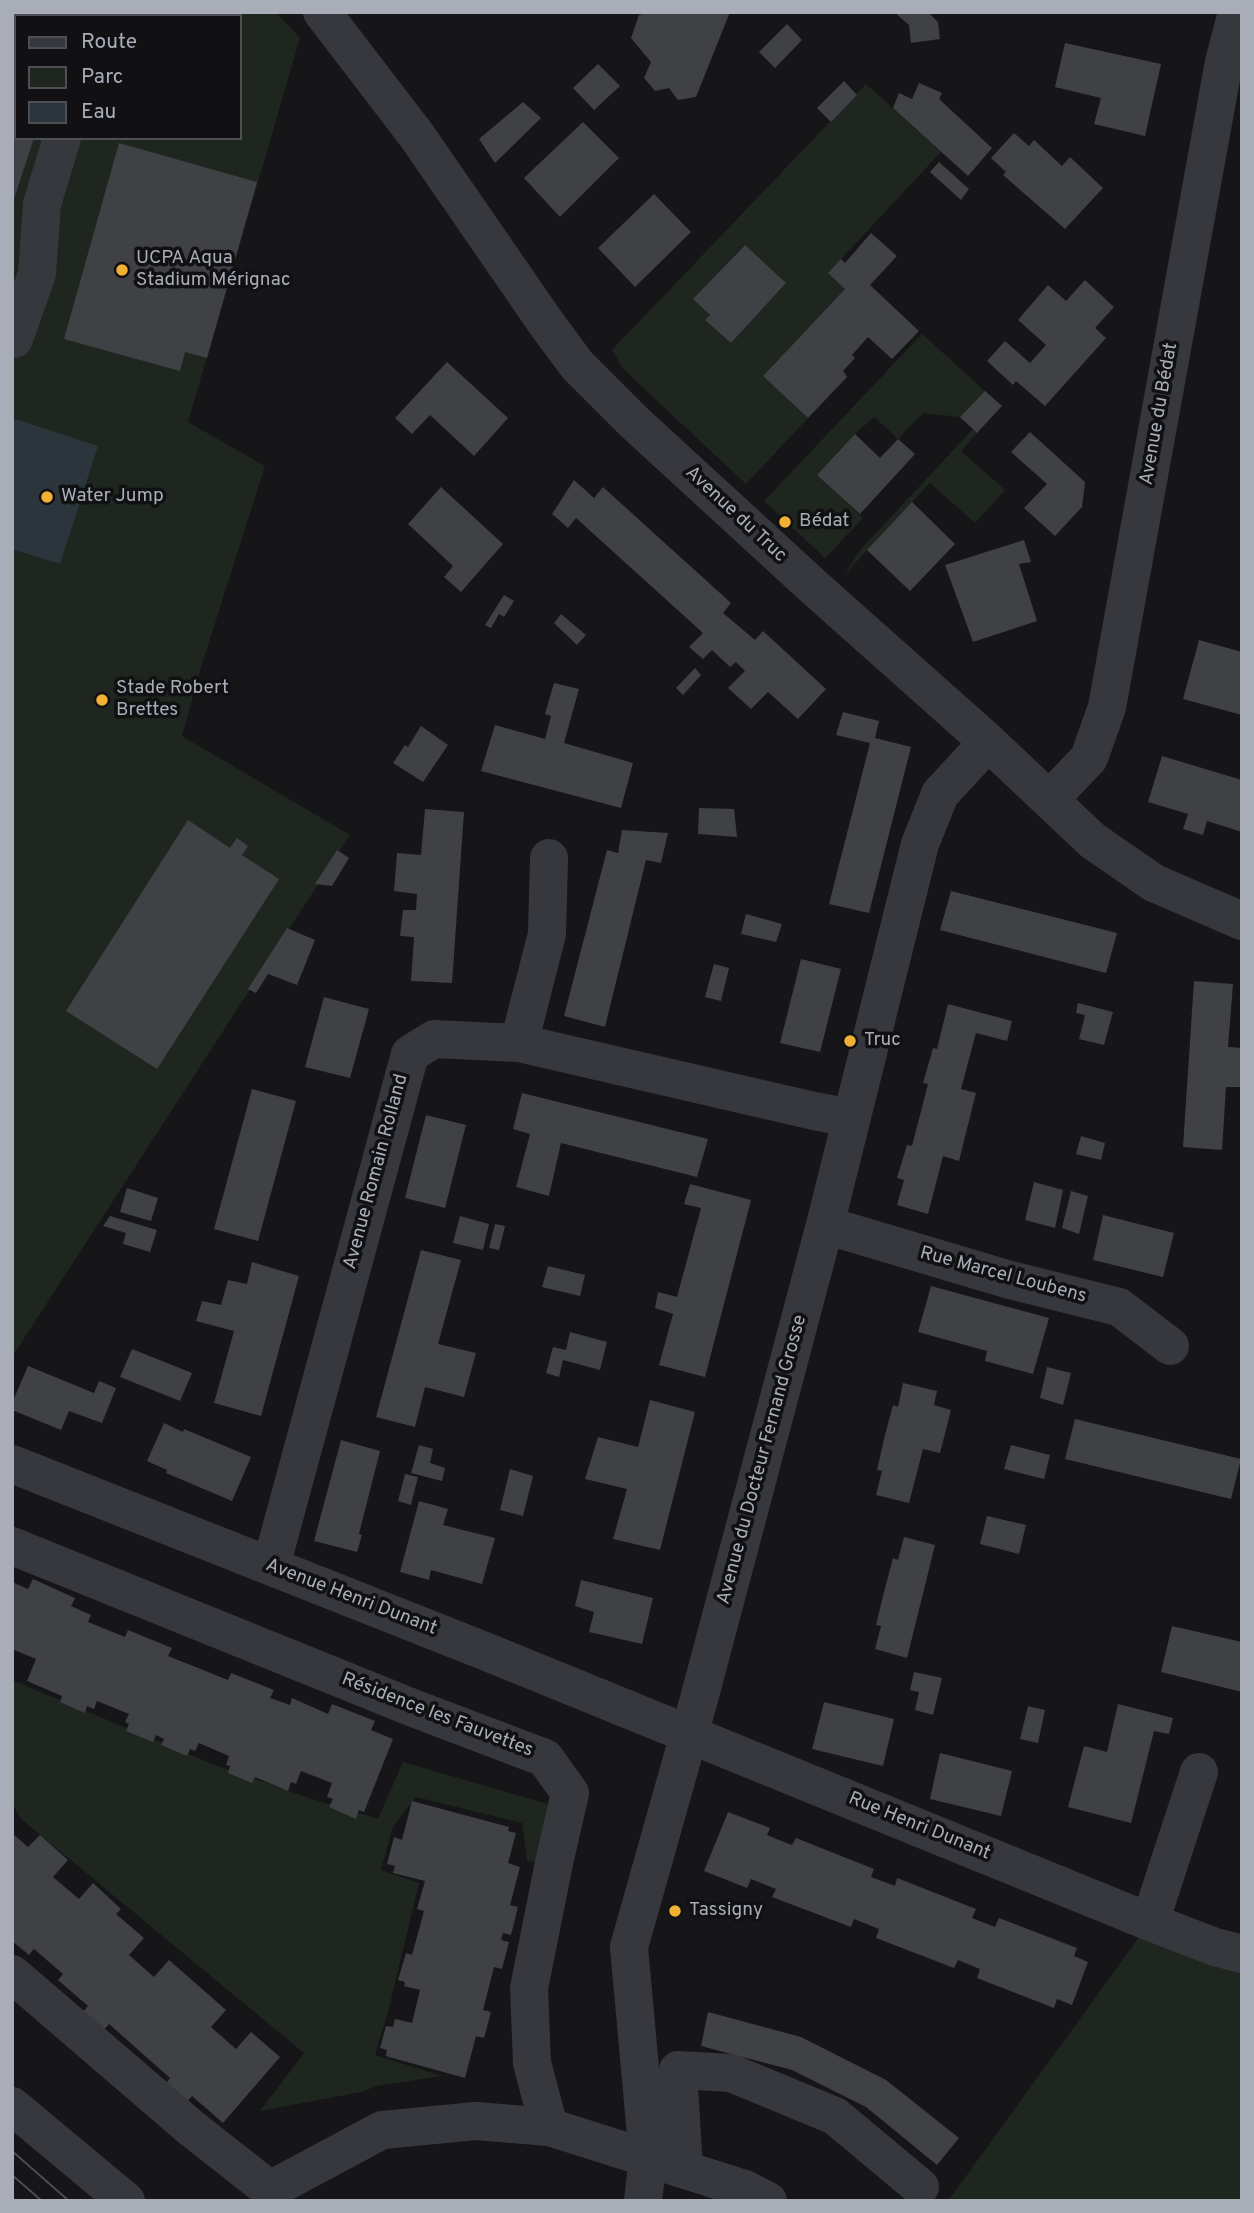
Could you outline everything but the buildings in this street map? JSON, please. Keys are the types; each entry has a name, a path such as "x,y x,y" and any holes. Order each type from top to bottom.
{"street":[{"name":"Avenue du Truc","path":"322,12 417,136 576,365 769,547 988,742 1093,841 1154,883 1242,921"},
{"name":"Avenue du Bédat","path":"1050,799 1089,758 1107,707 1209,141 1237,12"},
{"path":"14,339 37,274 41,204 61,140"},
{"name":"Avenue du Docteur Fernand Grosse","path":"643,2201 648,2157 629,1947 825,1225 920,844 940,794 988,742"},
{"path":"519,1043 547,934 549,858"},
{"name":"Avenue Romain Rolland","path":"271,1566 410,1054 434,1039 519,1043 851,1118"},
{"name":"Rue Marcel Loubens","path":"825,1225 1010,1280 1119,1307 1170,1346"},
{"name":"Avenue Henri Dunant","path":"12,1464 688,1734"},
{"name":"Résidence les Fauvettes","path":"12,1546 545,1758 570,1793 529,1988 532,2063 549,2127"},
{"name":"Rue Henri Dunant","path":"688,1734 1150,1922 1215,1947 1242,1954"},
{"path":"1150,1922 1199,1772"},
{"path":"12,1974 190,2127 270,2190 382,2130 476,2122 549,2127 745,2189 768,2201"},
{"path":"684,2169 678,2070 731,2073 835,2116 920,2187"},
{"path":"12,2105 126,2201"}],"green space":[{"name":"Stade Robert Brettes","path":"12,12 276,12 300,38 188,422 265,466 182,736 350,835 12,1357"},
{"path":"866,84 941,152 829,272 845,289 763,376 808,418 746,484 623,369 612,350","holes":["744,245 786,283 731,343 705,320 710,315 694,299"]},
{"path":"922,334 985,391 960,417 923,413 898,439 874,417 855,434 818,475 863,518 825,558 764,501"},
{"path":"973,429 977,433 961,451 1005,490 975,523 930,483 844,575 860,550"},
{"path":"12,1680 215,1765 378,1819 403,1762 551,1805 539,1863 527,1861 522,1823 416,1797 393,1827 381,1870 419,1883 375,2055 442,2076 377,2086 361,2092 260,2111 304,2053 21,1819 12,1803"},
{"path":"1150,1922 1242,1954 1242,2201 948,2201"}],"water":[{"name":"Water Jump","path":"15,419 98,446 60,564 12,549 12,426"}],"tram line":[{"path":"12,2151 69,2201"},
{"path":"12,2175 42,2201"}],"place":[{"name":"UCPA Aqua Stadium Mérignac","path":"122,270"},
{"name":"Water Jump","path":"47,497"},
{"name":"Bédat","path":"785,522"},
{"name":"Stade Robert Brettes","path":"102,700"},
{"name":"Truc","path":"850,1041"},
{"name":"Tassigny","path":"675,1911"}]}
